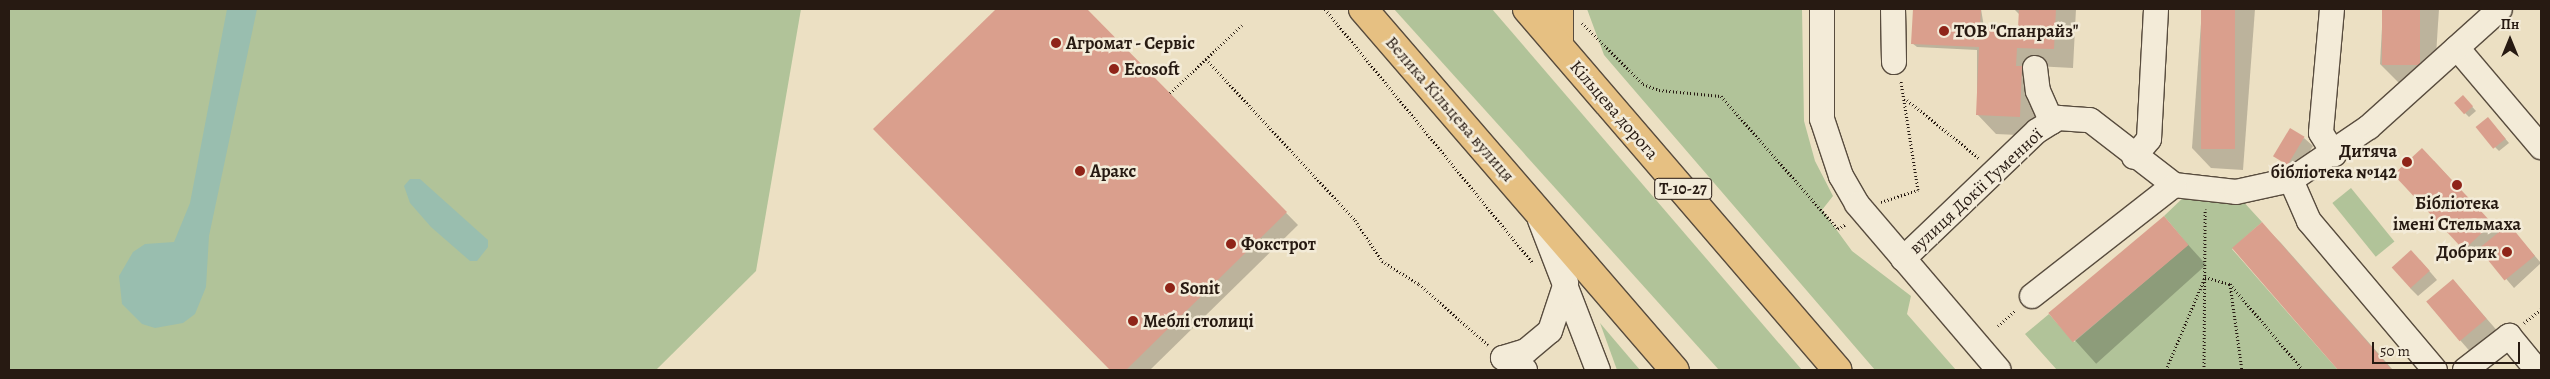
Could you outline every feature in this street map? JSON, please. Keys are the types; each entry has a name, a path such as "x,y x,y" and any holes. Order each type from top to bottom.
{"main road":[{"name":"Велика Кільцева вулиця","path":"1363,9 1536,209"},
{"name":"Кільцева дорога","path":"1527,9 1838,370"},
{"path":"1559,45 1567,12"},
{"path":"1536,209 1676,370"}],"street":[{"path":"1822,9 1822,119 1842,176 1865,213 1999,370"},
{"path":"1892,9 1894,62"},
{"path":"2134,157 2149,139 2156,9"},
{"path":"2332,9 2321,133 2334,154"},
{"name":"вулиця Докії Гуменної","path":"1903,259 1995,171 2052,122 2090,120 2134,157 2174,185 2206,191 2263,190 2291,180 2334,154 2500,9"},
{"path":"2457,48 2541,147"},
{"path":"2035,68 2038,91 2052,122"},
{"path":"2291,180 2309,221 2435,370"},
{"path":"2032,296 2174,185"},
{"path":"1536,209 1598,370"},
{"path":"1503,358 1526,351 1550,332 1566,283"},
{"path":"2465,370 2509,336 2537,370"},
{"path":"1503,358 1525,370"}],"path":[{"path":"1325,9 1538,269"},
{"path":"1567,12 1643,84 1659,90 1721,96 1838,229 1887,198 1918,190 1907,100 1894,62"},
{"path":"1170,93 1242,25"},
{"path":"1206,59 1355,220 1382,261 1419,284 1503,358"},
{"path":"1907,100 1995,171"},
{"path":"2204,370 2206,191"},
{"path":"2205,277 2230,284 2302,370"},
{"path":"2166,370 2205,277"},
{"path":"2230,284 2242,370"}],"shaded area":[{"path":"9,9 801,9 756,271 656,370 9,370"},
{"path":"227,9 257,9 209,236 206,287 195,314 183,323 155,328 142,324 122,304 119,276 133,252 145,244 174,242 190,203"},
{"path":"1394,9 1492,9 1802,370 1719,370"},
{"path":"1587,9 1802,9 1804,121 1815,161 1833,196 1822,210 1852,251 1911,296 1907,314 1956,370 1875,370 1604,55"},
{"path":"410,179 420,179 488,240 488,247 477,261 470,261 431,227 410,203 404,186"},
{"path":"2351,188 2394,242 2376,257 2332,203"},
{"path":"2186,195 2240,198 2262,222 2232,249 2338,370 2057,370 2025,334 2049,314 2074,342 2188,245 2164,216"},
{"path":"1600,323 1640,370 1617,370"}],"building":[{"name":"Аракс","path":"996,9 1087,9 1287,212 1126,370 1110,370 873,129"},
{"path":"1913,9 1981,9 1980,26 2018,28 2019,9 2056,9 2054,49 2017,48 2016,66 2022,66 2020,117 1976,115 1979,47 1911,44"},
{"path":"2201,9 2235,9 2235,149 2201,149"},
{"path":"2382,9 2420,9 2420,65 2382,65"},
{"path":"2463,95 2473,106 2464,114 2454,103"},
{"path":"2488,117 2506,139 2493,149 2476,127"},
{"path":"2290,128 2305,137 2288,165 2273,156"},
{"path":"2422,148 2492,223 2464,250 2393,175"},
{"path":"2164,216 2188,245 2073,342 2048,313"},
{"path":"2262,222 2392,370 2338,370 2232,248"},
{"name":"Добрик","path":"2509,224 2535,256 2504,280 2479,249"},
{"path":"2411,250 2430,271 2410,288 2392,267"},
{"path":"2453,279 2486,319 2460,341 2426,301"}],"place":[{"name":"ТОВ \"Спанрайз\"","path":"1944,31"},
{"name":"Агромат - Сервіс","path":"1056,43"},
{"name":"Ecosoft","path":"1114,69"},
{"name":"Дитяча бібліотека №142","path":"2407,162"},
{"name":"Аракс","path":"1080,171"},
{"name":"Бібліотека імені Стельмаха","path":"2457,185"},
{"name":"Фокстрот","path":"1231,244"},
{"name":"Добрик","path":"2507,252"},
{"name":"Sonit","path":"1170,288"},
{"name":"Меблі столиці","path":"1133,321"}]}
